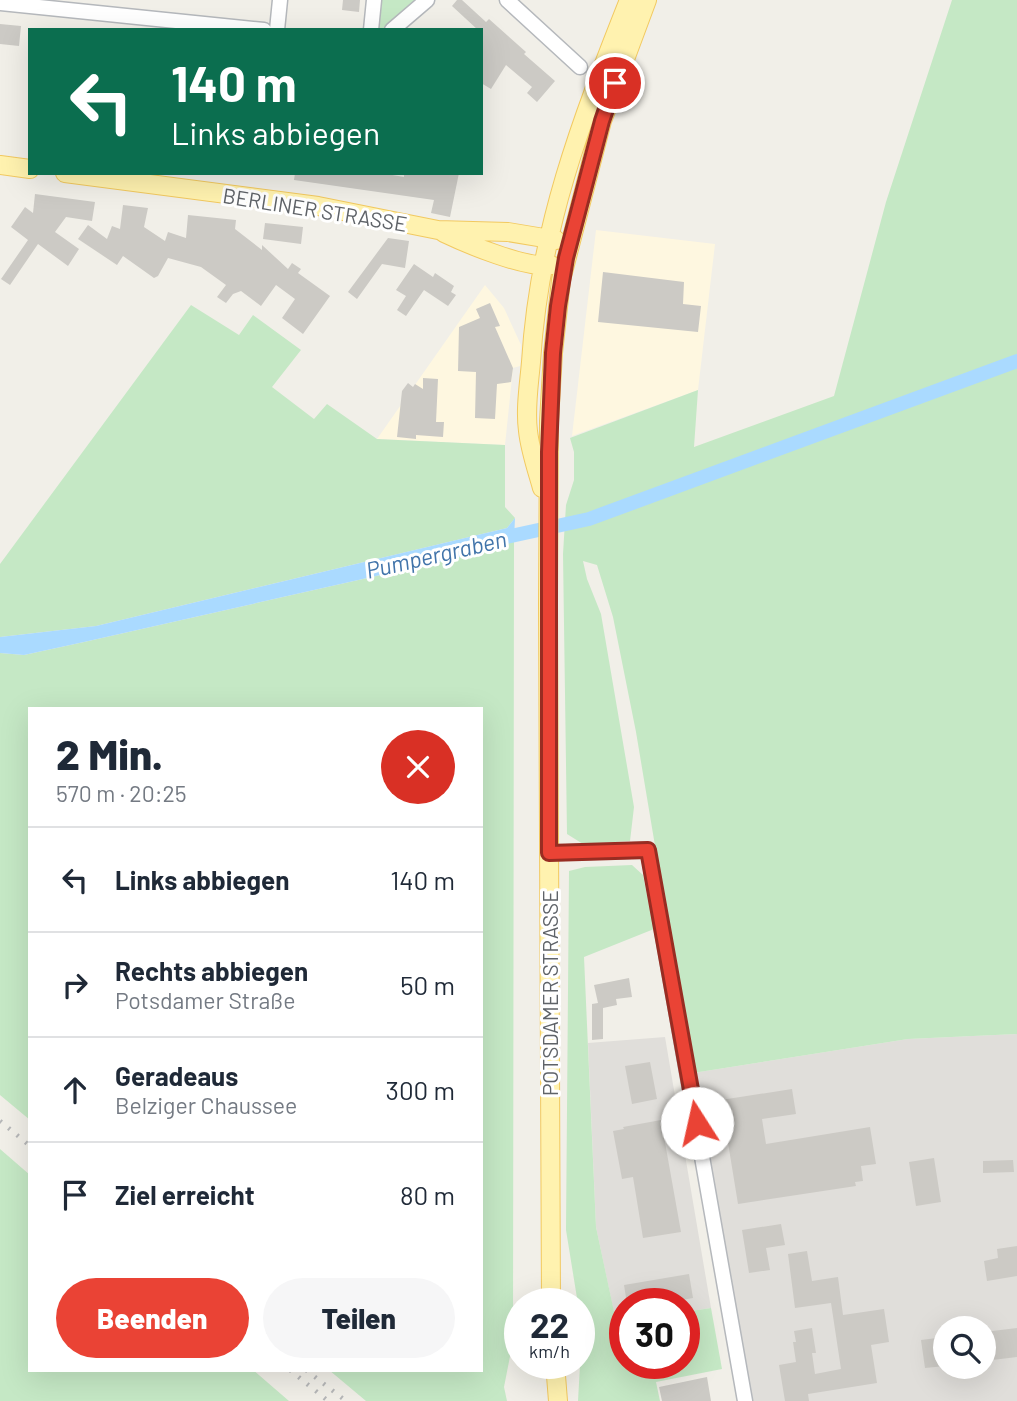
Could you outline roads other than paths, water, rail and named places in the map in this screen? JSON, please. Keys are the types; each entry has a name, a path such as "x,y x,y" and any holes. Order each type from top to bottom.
{"main road":[{"name":"POTSDAMER STRASSE","path":"549,515 528,432 531,350 542,266 570,155 629,0"},
{"name":"POTSDAMER STRASSE","path":"551,1288 549,421 553,353 568,251 608,102 647,0"},
{"path":"0,165 28,169"},
{"name":"BERLINER STRASSE","path":"80,175 378,216 438,230 469,244 542,266"},
{"name":"BERLINER STRASSE","path":"438,230 508,232 548,237 568,251"},
{"path":"542,266 555,264 568,251"},
{"path":"556,1379 558,1401"}],"street":[{"path":"277,28 280,0"},
{"path":"371,28 374,0"},
{"path":"394,28 426,0"},
{"path":"507,0 580,67"},
{"path":"0,3 244,28"},
{"path":"549,853 648,850 745,1401"}],"water":[{"path":"515,518 514,541 456,558 24,655 0,653 0,637 96,626 507,528"}],"waterway":[{"name":"Pumpergraben","path":"497,539 589,519 1017,361"}],"railway":[{"path":"0,1121 28,1144"},
{"path":"292,1372 328,1401"},
{"path":"309,1372 346,1401"}]}
